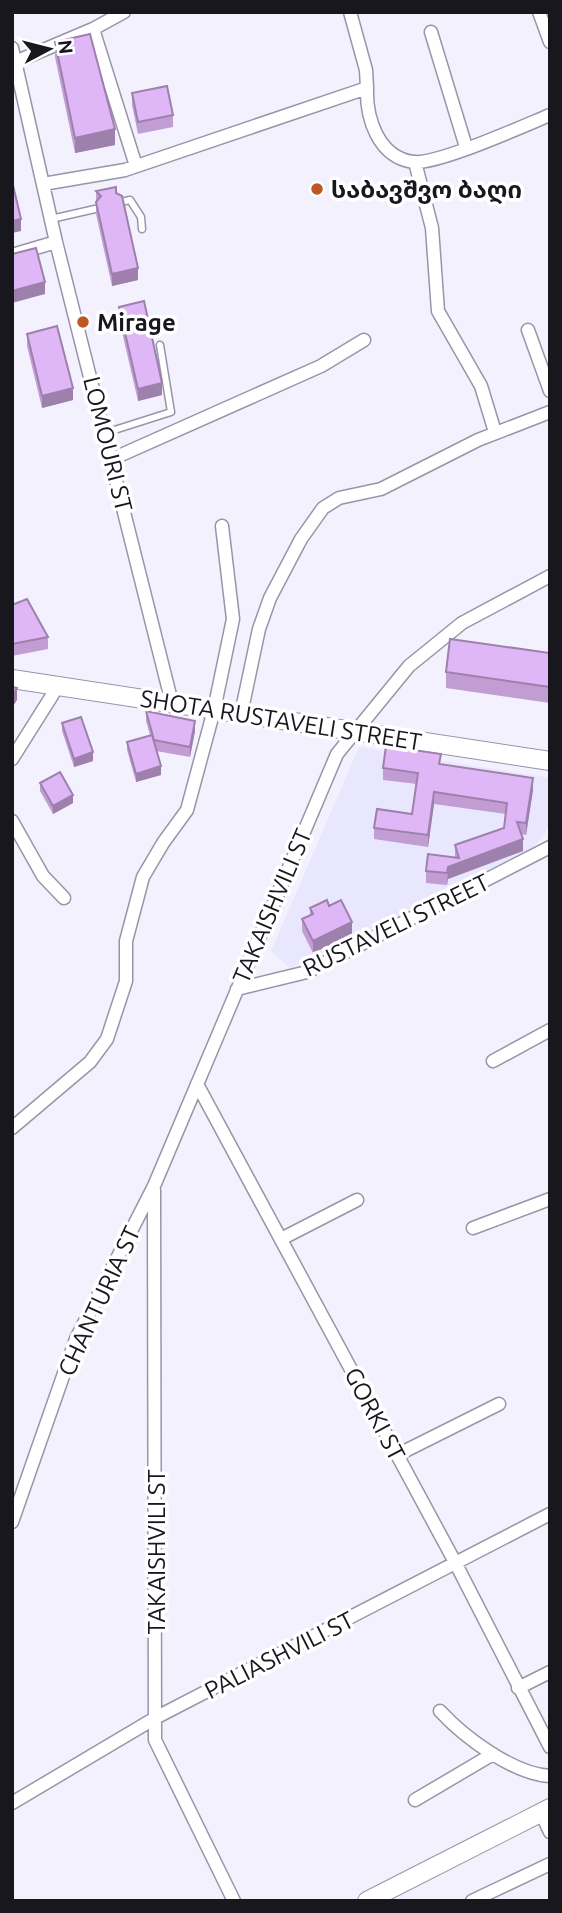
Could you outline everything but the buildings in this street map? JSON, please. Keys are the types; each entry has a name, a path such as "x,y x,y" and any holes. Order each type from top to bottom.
{"main road":[{"name":"SHOTA RUSTAVELI STREET","path":"12,679 550,761"},
{"path":"367,1901 545,1811"}],"street":[{"path":"15,62 93,29 124,12"},
{"path":"350,12 366,70 366,105 386,149 392,155 415,163 550,115"},
{"path":"539,12 550,42"},
{"path":"93,29 136,166"},
{"path":"431,32 466,147"},
{"name":"LOMOURI ST","path":"12,48 56,242 172,703"},
{"path":"43,184 136,166 367,88"},
{"path":"415,163 432,228 438,311 481,386 495,432"},
{"path":"12,255 56,242"},
{"path":"528,330 550,391"},
{"path":"112,459 321,366 364,341"},
{"path":"241,714 259,629 270,598 301,540 324,508 339,498 380,489 495,432 550,412"},
{"path":"12,1128 90,1062 107,1039 126,981 126,941 132,910 143,877 187,810 214,710 233,619 222,526"},
{"name":"TAKAISHVILI ST","path":"197,1084 337,754 353,731 409,666 462,623 550,576"},
{"path":"12,759 58,686"},
{"path":"12,821 43,876 64,898"},
{"name":"RUSTAVELI STREET","path":"237,989 307,972 550,847"},
{"path":"493,1061 550,1030"},
{"name":"CHANTURIA ST","path":"12,1522 76,1339 154,1186 197,1084"},
{"name":"GORKI ST","path":"197,1084 456,1564 550,1747"},
{"name":"TAKAISHVILI ST","path":"154,1186 155,1740 234,1901"},
{"path":"473,1228 550,1199"},
{"path":"281,1239 357,1200"},
{"path":"397,1455 499,1404"},
{"name":"PALIASHVILI ST","path":"12,1803 157,1717 550,1514"},
{"path":"519,1688 550,1672"},
{"path":"440,1711 454,1727 493,1754 550,1776"},
{"path":"415,1800 493,1754"},
{"path":"545,1811 550,1832"},
{"path":"472,1901 550,1864"}],"lane":[{"path":"121,202 130,200 135,205 142,229"},
{"path":"51,219 95,209"},
{"path":"106,433 171,412 160,345"}],"shaded area":[{"path":"359,747 550,778 550,819 545,834 526,855 290,968 271,951"}],"place":[{"name":"საბავშვო ბაღი","path":"317,189"},
{"name":"Mirage","path":"83,322"}]}
